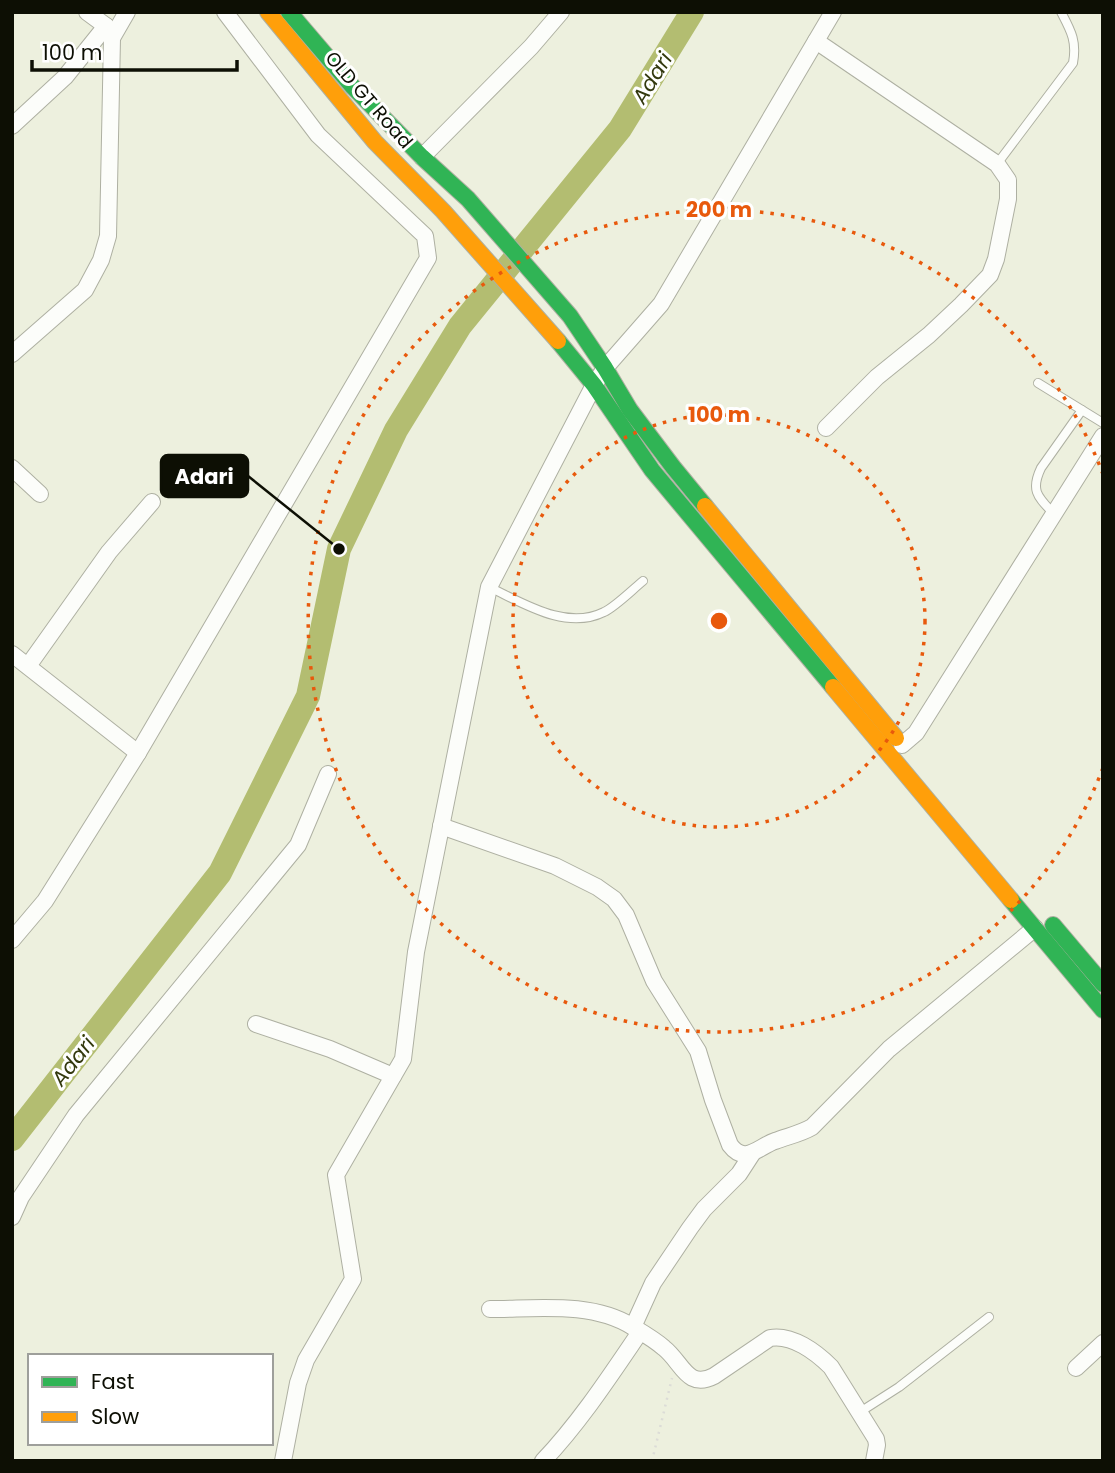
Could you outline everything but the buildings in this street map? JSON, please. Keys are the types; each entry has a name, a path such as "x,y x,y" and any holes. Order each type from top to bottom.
{"main road":[{"name":"OLD GT Road","path":"268,12 375,142 443,211 576,362 652,470 1039,921"},
{"name":"OLD GT Road","path":"289,12 353,88 468,199 570,316 630,410 673,467 1026,893"},
{"path":"1039,921 1103,984"},
{"path":"1039,921 1103,1010"}],"street":[{"path":"12,355 85,290 101,260 108,236 109,32 87,12"},
{"path":"12,126 65,77 127,12"},
{"path":"12,940 45,901 138,753 428,258 425,236 318,135 225,12"},
{"path":"422,156 531,47 561,12"},
{"path":"283,1461 306,1360 354,1279 336,1175 403,1059 416,952 489,587 594,385 605,368 660,304 832,12"},
{"path":"816,41 997,164 1008,180 1009,200 990,275 953,312 877,377 826,428"},
{"path":"902,746 916,733 1103,436"},
{"path":"12,468 40,494"},
{"path":"28,666 109,552 152,502"},
{"path":"12,654 138,753"},
{"path":"12,1217 21,1197 76,1115 298,845 328,774"},
{"path":"441,826 555,866 597,887 614,899 626,915 654,981 698,1051 730,1144 740,1153 752,1154"},
{"path":"543,1461 563,1440 607,1380 636,1329 653,1283 690,1228 704,1209 739,1174 752,1154 772,1142 799,1135 812,1127 889,1049 1039,921"},
{"path":"256,1024 330,1049 393,1076"},
{"path":"490,1309 556,1308 603,1313 636,1329 666,1349 692,1378 705,1381 765,1340 784,1338 822,1357 831,1367 876,1439 874,1461"},
{"path":"1076,1368 1103,1343"}],"lane":[{"path":"997,164 1073,63 1073,36 1060,12"},
{"path":"1038,383 1103,423"},
{"path":"1054,514 1035,489 1036,479 1082,410"},
{"path":"489,587 558,618 581,618 604,612 643,581"},
{"path":"860,1412 899,1387 989,1317"}],"path":[{"path":"652,1461 676,1361"}],"waterway":[{"name":"Adari","path":"12,1139 220,873 308,696 339,549 396,430 460,326 620,129 692,12"}],"traffic: fast":[{"path":"289,12 353,87 468,199 570,316 630,410 705,506"},
{"path":"558,341 594,385 652,470 833,687"},
{"path":"1011,900 1103,1010"},
{"path":"1053,925 1103,984"}],"traffic: slow":[{"path":"268,12 375,142 443,211 558,341"},
{"path":"705,506 896,738"},
{"path":"833,687 1011,900"}],"place":[{"name":"Adari","path":"339,549"}]}
